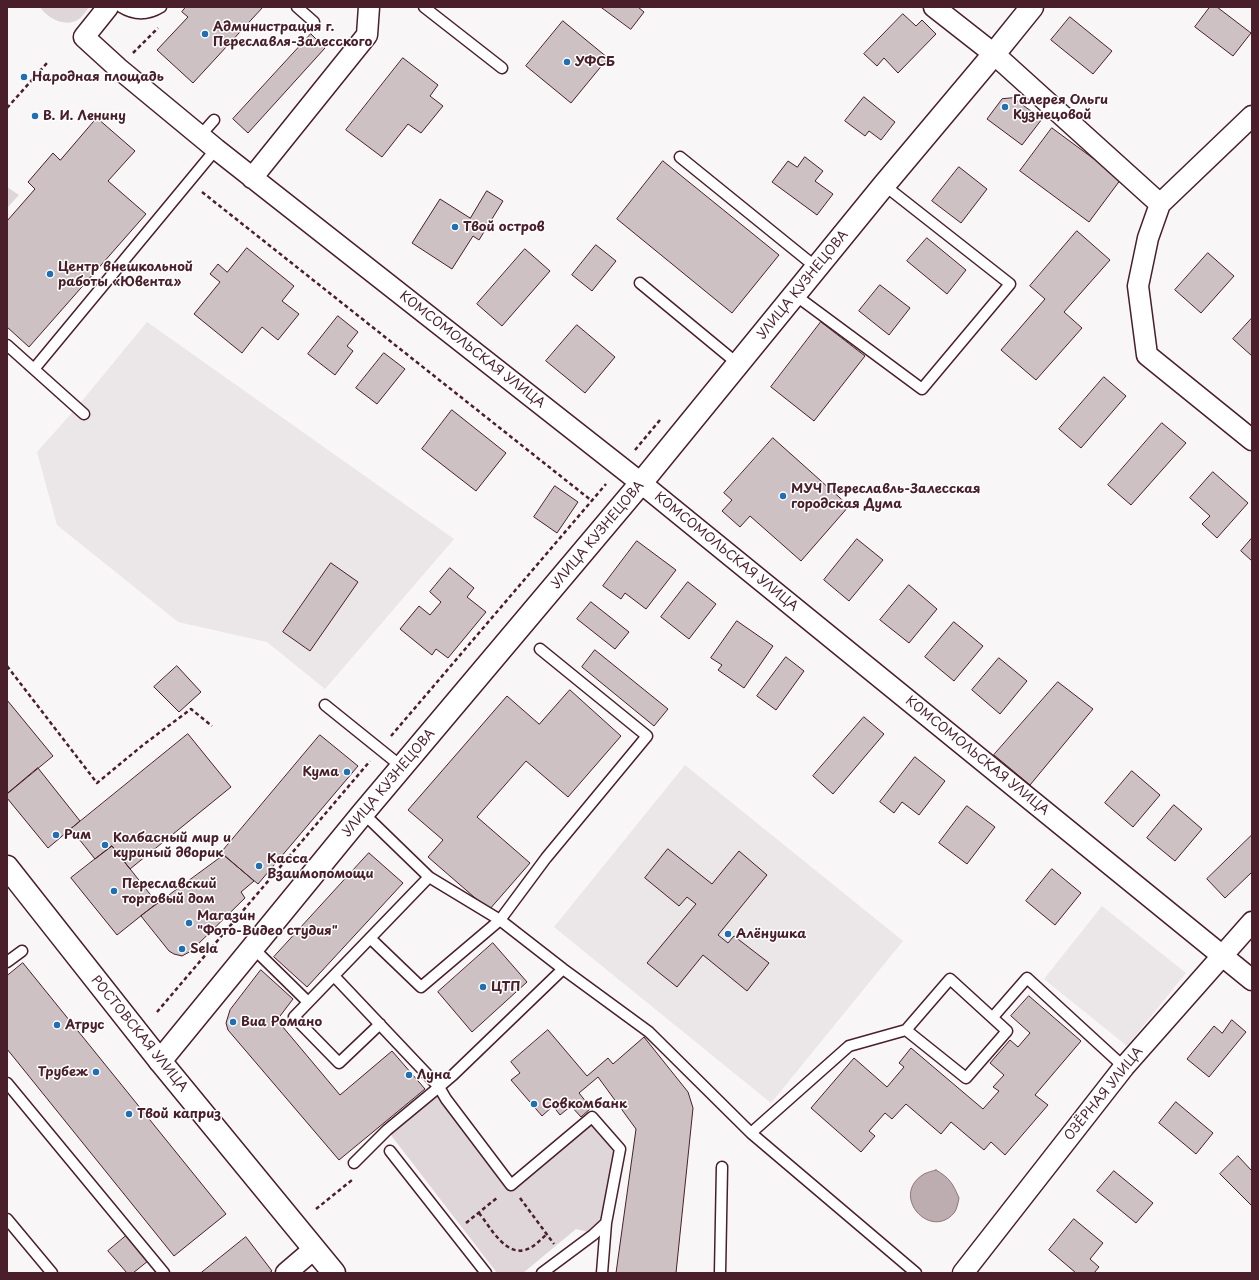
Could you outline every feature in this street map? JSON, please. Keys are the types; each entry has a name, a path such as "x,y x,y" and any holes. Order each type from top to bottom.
{"street":[{"name":"КОМСОМОЛЬСКАЯ УЛИЦА","path":"108,7 79,37 252,178 642,483 1252,980"},
{"path":"252,178 367,35 369,7"},
{"path":"934,7 994,54 1160,204"},
{"name":"УЛИЦА КУЗНЕЦОВА","path":"160,1061 363,813 642,483 884,185 1032,7"},
{"path":"1252,116 1160,204 1148,238 1138,286 1147,355 1252,440"},
{"name":"РОСТОВСКАЯ УЛИЦА","path":"7,867 160,1061 334,1273"},
{"name":"ОЗЁРНАЯ УЛИЦА","path":"963,1273 1124,1067 1252,922"},
{"path":"286,1273 314,1249"}],"lane":[{"path":"121,7 131,12 142,13 150,12 162,7"},
{"path":"297,7 314,22"},
{"path":"424,7 502,68"},
{"path":"200,136 214,120"},
{"path":"34,369 216,149"},
{"path":"680,157 817,268"},
{"path":"795,294 922,389 1010,284 884,185"},
{"path":"640,284 738,364"},
{"path":"7,345 84,414"},
{"path":"370,938 421,987 500,920 546,858 648,736 540,649"},
{"path":"325,705 402,767"},
{"path":"363,813 429,877 500,920 563,969 649,1032 751,1133 916,1273"},
{"path":"380,1024 338,1063 294,1017 429,877"},
{"path":"253,948 308,1002"},
{"path":"7,962 22,951"},
{"path":"354,1163 387,1130 458,1070 563,969"},
{"path":"334,976 439,1087 446,1099 511,1185 592,1117 620,1149 606,1223 602,1273"},
{"path":"993,1017 1027,978 1124,1067"},
{"path":"751,1133 849,1046 906,1030 950,979 1008,1031 966,1078 906,1030"},
{"path":"7,1083 164,1273"},
{"path":"390,1150 483,1272"},
{"path":"720,1273 722,1167"},
{"path":"7,1219 52,1273"},
{"path":"542,1273 606,1223"}],"path":[{"path":"118,68 163,24"},
{"path":"7,108 47,63"},
{"path":"190,182 592,501"},
{"path":"7,666 96,783 191,709 212,726"},
{"path":"547,1234 529,1248 519,1251 513,1250 502,1242 479,1213 511,1185 547,1234 563,1257"}],"shaded area":[{"path":"40,7 89,7 79,19 69,23 52,18"},
{"path":"7,187 19,195 7,208"},
{"path":"147,322 454,539 325,689 267,642 178,622 57,525 37,452 77,407"},
{"name":"Алёнушка","path":"685,765 903,941 771,1103 554,927"},
{"path":"1102,906 1186,973 1127,1046 1044,979"},
{"path":"439,1087 511,1185 592,1118 620,1149 606,1222 592,1233 576,1229 523,1273 497,1273 387,1130"},
{"path":"936,1170 945,1176 950,1182 959,1198 957,1208 954,1213 944,1220 934,1222 925,1219 917,1212 912,1203 911,1193 914,1183 924,1174"}],"building":[{"name":"Администрация г. Переславля-Залесского","path":"186,7 263,7 193,83 157,50 188,17 182,12"},
{"path":"601,7 638,7 644,12 631,29"},
{"path":"1210,7 1217,7 1251,33 1233,56 1195,27"},
{"path":"903,14 916,26 922,20 936,34 898,73 884,58 877,66 864,54"},
{"path":"1070,17 1112,51 1093,74 1051,40"},
{"name":"УФСБ","path":"563,21 608,58 571,103 526,66"},
{"path":"311,34 325,48 248,133 233,119"},
{"path":"403,58 438,85 430,96 443,106 421,133 408,124 382,157 346,130"},
{"path":"864,97 895,122 881,140 869,131 865,136 845,121"},
{"path":"1013,98 1042,119 1022,145 987,119 1002,99"},
{"name":"Центр внешкольной работы «Ювента»","path":"97,118 135,151 108,181 146,214 29,347 7,327 7,221 35,189 28,182 53,153 60,160"},
{"path":"1052,128 1121,179 1089,222 1020,171"},
{"path":"805,157 823,171 815,181 833,194 817,215 772,182 788,161 797,167"},
{"path":"663,161 779,255 732,313 617,219"},
{"path":"959,167 987,189 961,223 932,201"},
{"name":"Твой остров","path":"487,191 503,201 479,240 473,236 452,269 412,243 440,199 470,218"},
{"path":"1077,231 1110,260 1064,312 1082,328 1036,380 1001,350 1045,299 1030,286"},
{"path":"927,238 966,270 947,294 907,261"},
{"path":"596,245 616,261 592,291 572,275"},
{"path":"247,248 294,286 282,301 299,314 278,340 262,327 242,353 194,314 220,282 210,274 218,264 227,272"},
{"path":"525,249 550,271 502,326 477,304"},
{"path":"1208,253 1234,276 1201,313 1175,290"},
{"path":"880,285 910,308 889,335 859,311"},
{"path":"338,316 358,332 347,346 353,351 335,375 308,354"},
{"path":"1252,318 1252,356 1233,339"},
{"path":"821,322 865,356 814,421 771,387"},
{"path":"577,325 615,357 585,393 546,361"},
{"path":"384,353 405,369 377,404 356,388"},
{"path":"1104,377 1126,396 1081,448 1059,429"},
{"path":"452,410 506,453 476,491 422,449"},
{"path":"1162,423 1186,443 1131,505 1108,485"},
{"name":"МУЧ Переславль-Залесская городская Дума","path":"773,438 849,506 801,561 750,516 740,527 722,511 732,500 724,493"},
{"path":"1213,472 1248,503 1217,538 1202,524 1210,516 1190,498"},
{"path":"555,486 578,502 557,533 534,517"},
{"path":"1252,538 1252,561 1241,551"},
{"path":"857,539 883,560 849,601 824,580"},
{"path":"637,541 676,570 646,609 625,593 621,599 603,586"},
{"path":"331,563 358,582 310,651 283,632"},
{"path":"450,568 474,588 467,597 486,612 448,658 436,649 432,655 400,629 419,606 430,615 441,602 430,592"},
{"path":"688,582 716,604 689,639 661,617"},
{"path":"909,585 937,609 909,643 880,620"},
{"path":"591,602 629,632 615,649 577,619"},
{"path":"737,621 773,646 744,688 718,670 722,665 711,658"},
{"path":"954,622 983,646 954,681 925,657"},
{"path":"595,650 668,709 654,726 582,667"},
{"path":"786,657 804,671 776,710 757,696"},
{"path":"999,658 1027,681 1000,714 972,690"},
{"path":"177,666 201,692 179,712 154,687"},
{"path":"1058,682 1093,709 1030,785 994,755"},
{"path":"570,690 621,736 568,797 526,761 477,817 530,863 489,910 428,857 443,840 408,810 507,696 539,724"},
{"path":"7,700 53,756 7,794"},
{"path":"864,717 884,734 833,794 813,776"},
{"path":"188,734 231,787 130,869 112,846 95,859 71,829"},
{"path":"320,735 358,766 258,884 221,853"},
{"path":"915,757 945,781 919,815 902,802 894,813 880,802"},
{"path":"38,768 80,821 48,848 7,798 7,794"},
{"path":"1132,771 1160,795 1133,827 1105,803"},
{"path":"1174,805 1202,829 1175,861 1147,838"},
{"path":"967,806 995,827 967,864 939,843"},
{"path":"1252,835 1252,872 1225,898 1207,879"},
{"name":"Переславский торговый дом","path":"112,846 157,903 117,935 71,878"},
{"path":"668,849 712,884 739,851 767,875 718,935 728,943 734,936 769,963 747,991 703,955 677,987 647,963 696,904 687,897 679,906 645,878"},
{"path":"369,853 403,883 307,987 274,957"},
{"path":"224,855 254,881 241,892 245,898 191,951 182,956 174,954 169,951 141,916"},
{"path":"1052,869 1081,893 1055,925 1026,901"},
{"name":"ЦТП","path":"493,943 527,982 472,1032 438,992"},
{"path":"23,963 226,1214 174,1256 7,1049 7,976"},
{"path":"261,970 293,999 277,1020 340,1095 392,1051 425,1089 339,1160 228,1030 226,1023 230,1010"},
{"path":"1029,996 1081,1041 1035,1095 1048,1105 1005,1155 991,1142 984,1150 951,1122 941,1134 906,1104 892,1119 885,1113 869,1131 875,1136 861,1152 811,1108 854,1058 887,1087 904,1067 899,1063 911,1048 983,1109 999,1091 993,1087 1004,1075 990,1063 1010,1040 1018,1047 1030,1033 1011,1016"},
{"path":"1232,1020 1246,1032 1209,1077 1187,1059 1214,1026 1222,1033"},
{"path":"548,1030 587,1076 608,1058 613,1064 644,1037 688,1092 693,1108 676,1273 616,1273 636,1129 598,1077 579,1093 591,1108 581,1117 571,1106 560,1115 553,1106 542,1116 511,1080 520,1073 511,1062"},
{"path":"1176,1102 1213,1133 1196,1154 1159,1123"},
{"path":"1238,1156 1251,1170 1252,1169 1252,1206 1220,1174"},
{"path":"1114,1171 1153,1203 1136,1223 1097,1191"},
{"path":"1074,1219 1103,1243 1090,1259 1099,1267 1094,1273 1076,1273 1049,1250"},
{"path":"126,1236 148,1261 133,1273 127,1273 108,1251"},
{"path":"246,1237 272,1271 269,1273 201,1273"}],"place":[{"name":"Администрация г. Переславля-Залесского","path":"205,34"},
{"name":"УФСБ","path":"567,62"},
{"name":"Народная площадь","path":"24,77"},
{"name":"Галерея Ольги Кузнецовой","path":"1005,107"},
{"name":"В. И. Ленину","path":"35,116"},
{"name":"Твой остров","path":"455,227"},
{"name":"Центр внешкольной работы «Ювента»","path":"50,274"},
{"name":"МУЧ Переславль-Залесская городская Дума","path":"783,496"},
{"name":"Кума","path":"347,772"},
{"name":"Рим","path":"56,835"},
{"name":"Колбасный мир и куриный дворик","path":"105,845"},
{"name":"Касса Взаимопомощи","path":"259,866"},
{"name":"Переславский торговый дом","path":"114,891"},
{"name":"Магазин \"Фото-Видео студия\"","path":"189,923"},
{"name":"Алёнушка","path":"728,934"},
{"name":"Sela","path":"182,949"},
{"name":"ЦТП","path":"483,987"},
{"name":"Виа Романо","path":"233,1022"},
{"name":"Атрус","path":"57,1025"},
{"name":"Трубеж","path":"96,1072"},
{"name":"Луна","path":"409,1075"},
{"name":"Совкомбанк","path":"534,1104"},
{"name":"Твой каприз","path":"129,1114"}]}
